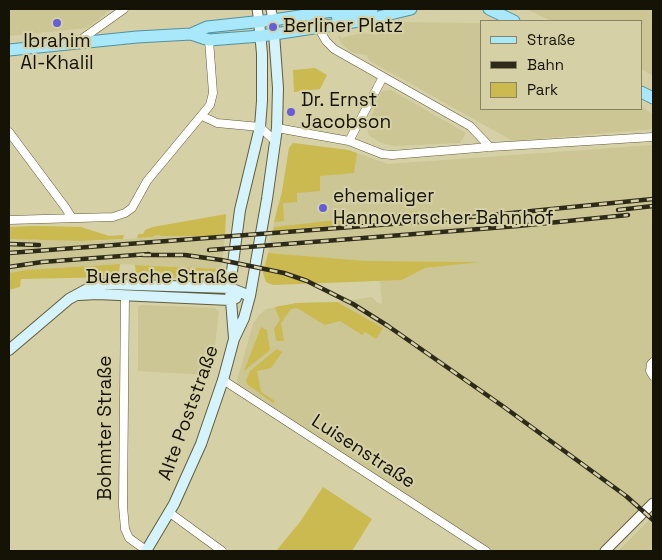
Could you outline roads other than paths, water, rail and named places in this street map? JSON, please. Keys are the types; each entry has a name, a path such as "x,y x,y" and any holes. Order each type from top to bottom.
{"main road":[{"path":"192,34 209,40 261,36 273,22 330,10 346,9"},
{"path":"9,50 137,37 192,34 207,27 367,12 372,9"},
{"path":"273,22 318,27 366,20 410,9"},
{"path":"489,9 512,20"},
{"name":"Alte Poststraße","path":"234,339 230,288 240,210 260,127 263,78 259,22"},
{"name":"Alte Poststraße","path":"147,551 170,513 201,444 223,380 234,339 244,318 250,296 276,142 278,88 273,22"},
{"name":"Buersche Straße","path":"9,350 75,295 91,287 106,284 230,288 250,296"},
{"name":"Buersche Straße","path":"75,295 125,295 230,300 250,296"}],"street":[{"path":"77,43 124,9"},
{"path":"257,9 259,22"},
{"path":"318,27 326,41 334,49 470,126 490,147"},
{"path":"9,220 112,217 125,213 137,201 147,181 210,105 213,93 209,40"},
{"path":"349,141 383,77"},
{"path":"202,116 216,123 260,127 276,142"},
{"path":"277,128 349,141 382,154 392,155 653,137"},
{"path":"9,132 66,207 72,218"},
{"name":"Bohmter Straße","path":"125,295 123,506 125,528 129,538 147,551"},
{"path":"653,362 650,371 653,376"},
{"name":"Luisenstraße","path":"223,380 486,551"},
{"path":"605,551 653,503"},
{"path":"170,513 222,551"}],"railway":[{"path":"9,253 431,221 653,199"},
{"path":"618,210 653,206"},
{"path":"209,250 518,226 628,215"},
{"path":"9,244 39,245"},
{"path":"9,267 42,262 149,254"},
{"path":"143,255 185,255 221,260 284,273 307,281 353,304 388,326 504,407 626,496 653,520"}],"place":[{"name":"Ibrahim Al-Khalil","path":"57,23"},
{"name":"Berliner Platz","path":"273,27"},
{"name":"Dr. Ernst Jacobson","path":"291,112"},
{"name":"ehemaliger Hannoverscher Bahnhof","path":"323,208"}]}
